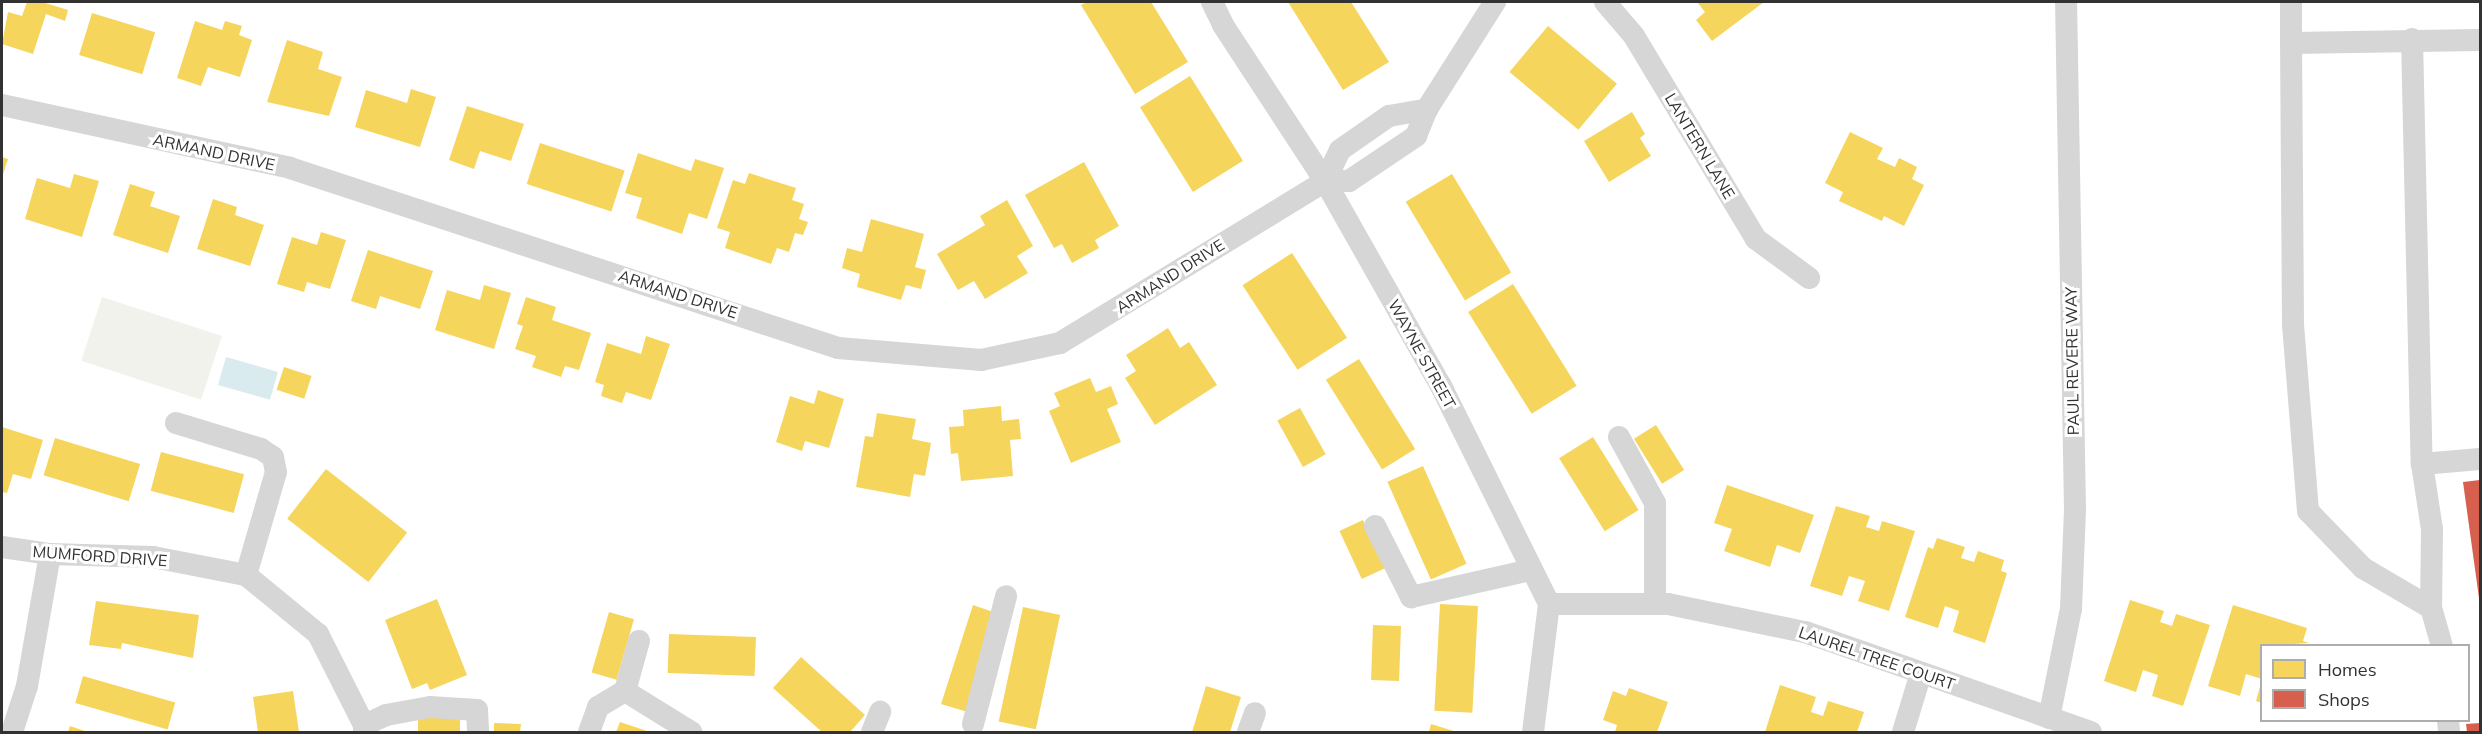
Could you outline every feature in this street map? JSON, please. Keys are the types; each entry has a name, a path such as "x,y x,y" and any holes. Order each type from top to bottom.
{"street":[{"name":"WAYNE STREET","path":"1212,2 1223,24 1325,181 1440,384 1549,604"},
{"path":"1427,109 1389,116 1340,150 1325,181 1349,181 1416,136 1427,109 1496,2"},
{"name":"LANTERN LANE","path":"1605,2 1634,36 1756,239 1809,278"},
{"name":"PAUL REVERE WAY","path":"2049,718 2071,609 2075,510 2066,2"},
{"path":"2291,2 2293,325 2308,511 2363,568 2431,608"},
{"path":"2291,43 2412,39 2481,40"},
{"path":"2412,39 2422,465 2432,529 2431,608 2442,644"},
{"name":"ARMAND DRIVE","path":"2,105 290,168 838,348 981,360 1060,343 1325,181"},
{"path":"176,423 261,449 273,457 276,472 246,575"},
{"path":"1619,437 1655,503 1655,604"},
{"path":"2422,465 2481,459"},
{"path":"1376,526 1411,597 1532,570"},
{"name":"MUMFORD DRIVE","path":"2,547 50,554 153,557 246,575 318,634 364,729"},
{"path":"12,732 27,686 50,554"},
{"path":"978,730 1006,596"},
{"path":"1533,732 1549,604"},
{"name":"LAUREL TREE COURT","path":"1549,604 1655,604 1806,632 2091,732"},
{"path":"590,732 598,707 625,691 639,641"},
{"path":"1903,732 1921,673"},
{"path":"625,691 691,732"},
{"path":"364,729 386,715 430,706 477,710 478,732"}],"shaded area":[{"path":"102,297 222,336 201,400 81,361"},
{"path":"226,357 278,372 270,400 218,385"}],"building: Homes":[{"path":"27,2 42,2 68,10 65,21 46,14 33,54 2,44 8,12 22,16"},
{"path":"1087,2 1151,2 1188,62 1135,94 1081,5"},
{"path":"1288,2 1351,2 1389,62 1343,90"},
{"path":"1697,2 1764,2 1712,41 1696,20 1705,12"},
{"path":"92,13 155,32 142,74 79,55"},
{"path":"195,21 222,30 225,21 242,26 239,35 252,40 240,77 208,67 201,86 177,78"},
{"path":"1548,26 1617,84 1578,130 1509,72"},
{"path":"287,40 323,52 318,69 342,77 329,116 267,102"},
{"path":"1190,76 1243,161 1193,192 1140,107"},
{"path":"411,89 436,97 420,147 355,127 366,90 407,103"},
{"path":"467,106 524,124 511,161 480,151 474,169 449,160"},
{"path":"1632,112 1645,134 1640,138 1651,156 1609,182 1584,141"},
{"path":"1850,132 1883,148 1877,159 1895,167 1899,158 1917,167 1912,179 1924,185 1904,226 1884,216 1882,221 1839,201 1843,192 1825,183"},
{"path":"540,143 625,171 611,211 527,184"},
{"path":"638,153 691,171 695,159 724,168 707,219 689,213 682,234 636,218 642,198 625,193"},
{"path":"2,157 8,159 2,177"},
{"path":"1084,162 1119,226 1095,240 1099,248 1072,263 1062,244 1054,248 1025,195"},
{"path":"749,173 796,188 792,200 804,204 799,219 808,222 803,235 795,233 789,252 777,248 771,264 725,248 730,232 717,228 733,180 745,184"},
{"path":"74,174 99,181 82,237 25,219 37,178 70,188"},
{"path":"1452,174 1511,273 1465,300 1406,202"},
{"path":"130,184 155,192 150,206 180,216 168,253 113,235"},
{"path":"213,199 237,207 235,215 264,225 250,266 197,249"},
{"path":"1007,200 1033,246 1017,256 1028,273 985,299 974,281 958,290 937,254 985,225 980,216"},
{"path":"871,219 924,234 915,267 926,270 921,289 906,285 901,300 857,287 860,274 842,268 847,248 862,252"},
{"path":"321,232 346,240 330,289 307,282 304,292 277,284 292,237 317,245"},
{"path":"368,250 433,271 420,309 380,296 376,309 351,301"},
{"path":"1292,253 1347,338 1298,370 1243,285"},
{"path":"1513,284 1577,386 1532,414 1468,312"},
{"path":"484,285 511,293 494,349 435,330 447,290 480,300"},
{"path":"526,297 556,307 552,320 591,333 579,370 565,366 561,377 532,367 536,356 515,349 523,326 517,324"},
{"path":"1168,328 1180,348 1189,342 1217,385 1155,425 1125,378 1136,371 1126,355"},
{"path":"646,336 670,344 651,400 626,392 622,403 601,396 604,385 595,382 607,343 641,354"},
{"path":"1359,359 1415,449 1382,470 1326,380"},
{"path":"284,367 312,376 304,399 277,390"},
{"path":"1090,378 1096,392 1111,386 1118,404 1107,409 1121,442 1071,463 1049,411 1060,406 1054,393"},
{"path":"818,390 844,399 829,448 805,441 802,451 776,442 790,396 814,404"},
{"path":"1001,406 1002,421 1019,419 1021,439 1010,440 1013,476 961,481 958,453 951,454 949,427 964,426 963,410"},
{"path":"1300,408 1326,454 1303,467 1277,421"},
{"path":"877,413 916,419 912,439 931,443 925,476 914,474 910,497 856,487 865,436 873,437"},
{"path":"1656,425 1684,470 1662,484 1634,439"},
{"path":"2,427 43,440 31,479 13,474 7,493 2,492"},
{"path":"1593,437 1639,510 1605,531 1559,458"},
{"path":"55,438 140,464 129,501 44,475"},
{"path":"161,452 244,474 234,513 151,491"},
{"path":"1423,466 1467,564 1431,580 1387,482"},
{"path":"326,469 407,532 368,582 287,519"},
{"path":"1727,485 1814,515 1800,553 1777,545 1770,567 1724,551 1732,529 1714,523"},
{"path":"1836,506 1870,516 1866,527 1879,531 1882,521 1915,531 1889,611 1858,601 1865,581 1849,576 1842,596 1810,586"},
{"path":"1363,520 1385,568 1362,579 1339,531"},
{"path":"1937,538 1965,547 1961,558 1974,562 1978,551 2004,560 2001,571 2007,573 1985,643 1953,632 1959,611 1945,606 1938,628 1905,617 1928,547 1933,549"},
{"path":"437,599 467,675 430,690 427,683 412,689 385,620"},
{"path":"2130,600 2164,611 2160,622 2172,626 2176,614 2210,625 2183,706 2152,696 2158,675 2143,670 2136,692 2104,681"},
{"path":"96,601 199,615 193,658 122,643 121,649 89,645"},
{"path":"1440,604 1478,606 1472,713 1434,711"},
{"path":"973,605 996,613 971,713 941,704"},
{"path":"2233,605 2307,628 2303,641 2309,643 2260,644 2260,678 2246,674 2240,696 2208,686"},
{"path":"1023,607 1060,615 1036,729 999,721"},
{"path":"609,612 634,619 617,680 592,673"},
{"path":"1373,625 1401,626 1399,681 1371,680"},
{"path":"669,634 756,637 755,676 668,673"},
{"path":"801,657 865,715 850,732 822,732 773,688"},
{"path":"83,676 175,702 168,729 75,703"},
{"path":"1780,685 1816,697 1811,712 1823,716 1828,701 1864,712 1857,732 1765,732"},
{"path":"1206,686 1241,697 1230,732 1192,732"},
{"path":"2260,687 2260,702 2256,701"},
{"path":"1629,688 1668,702 1657,732 1615,732 1617,725 1603,720 1613,691 1626,696"},
{"path":"293,691 299,732 258,732 253,697"},
{"path":"418,714 460,714 460,732 418,732"},
{"path":"620,722 650,732 616,732"},
{"path":"494,723 521,724 520,732 494,732"},
{"path":"1431,724 1457,732 1429,732"},
{"path":"70,726 88,732 68,732"}],"building: Shops":[{"path":"2480,480 2480,598 2479,598 2463,482"},
{"path":"2480,723 2480,732 2467,732 2466,724"}]}
